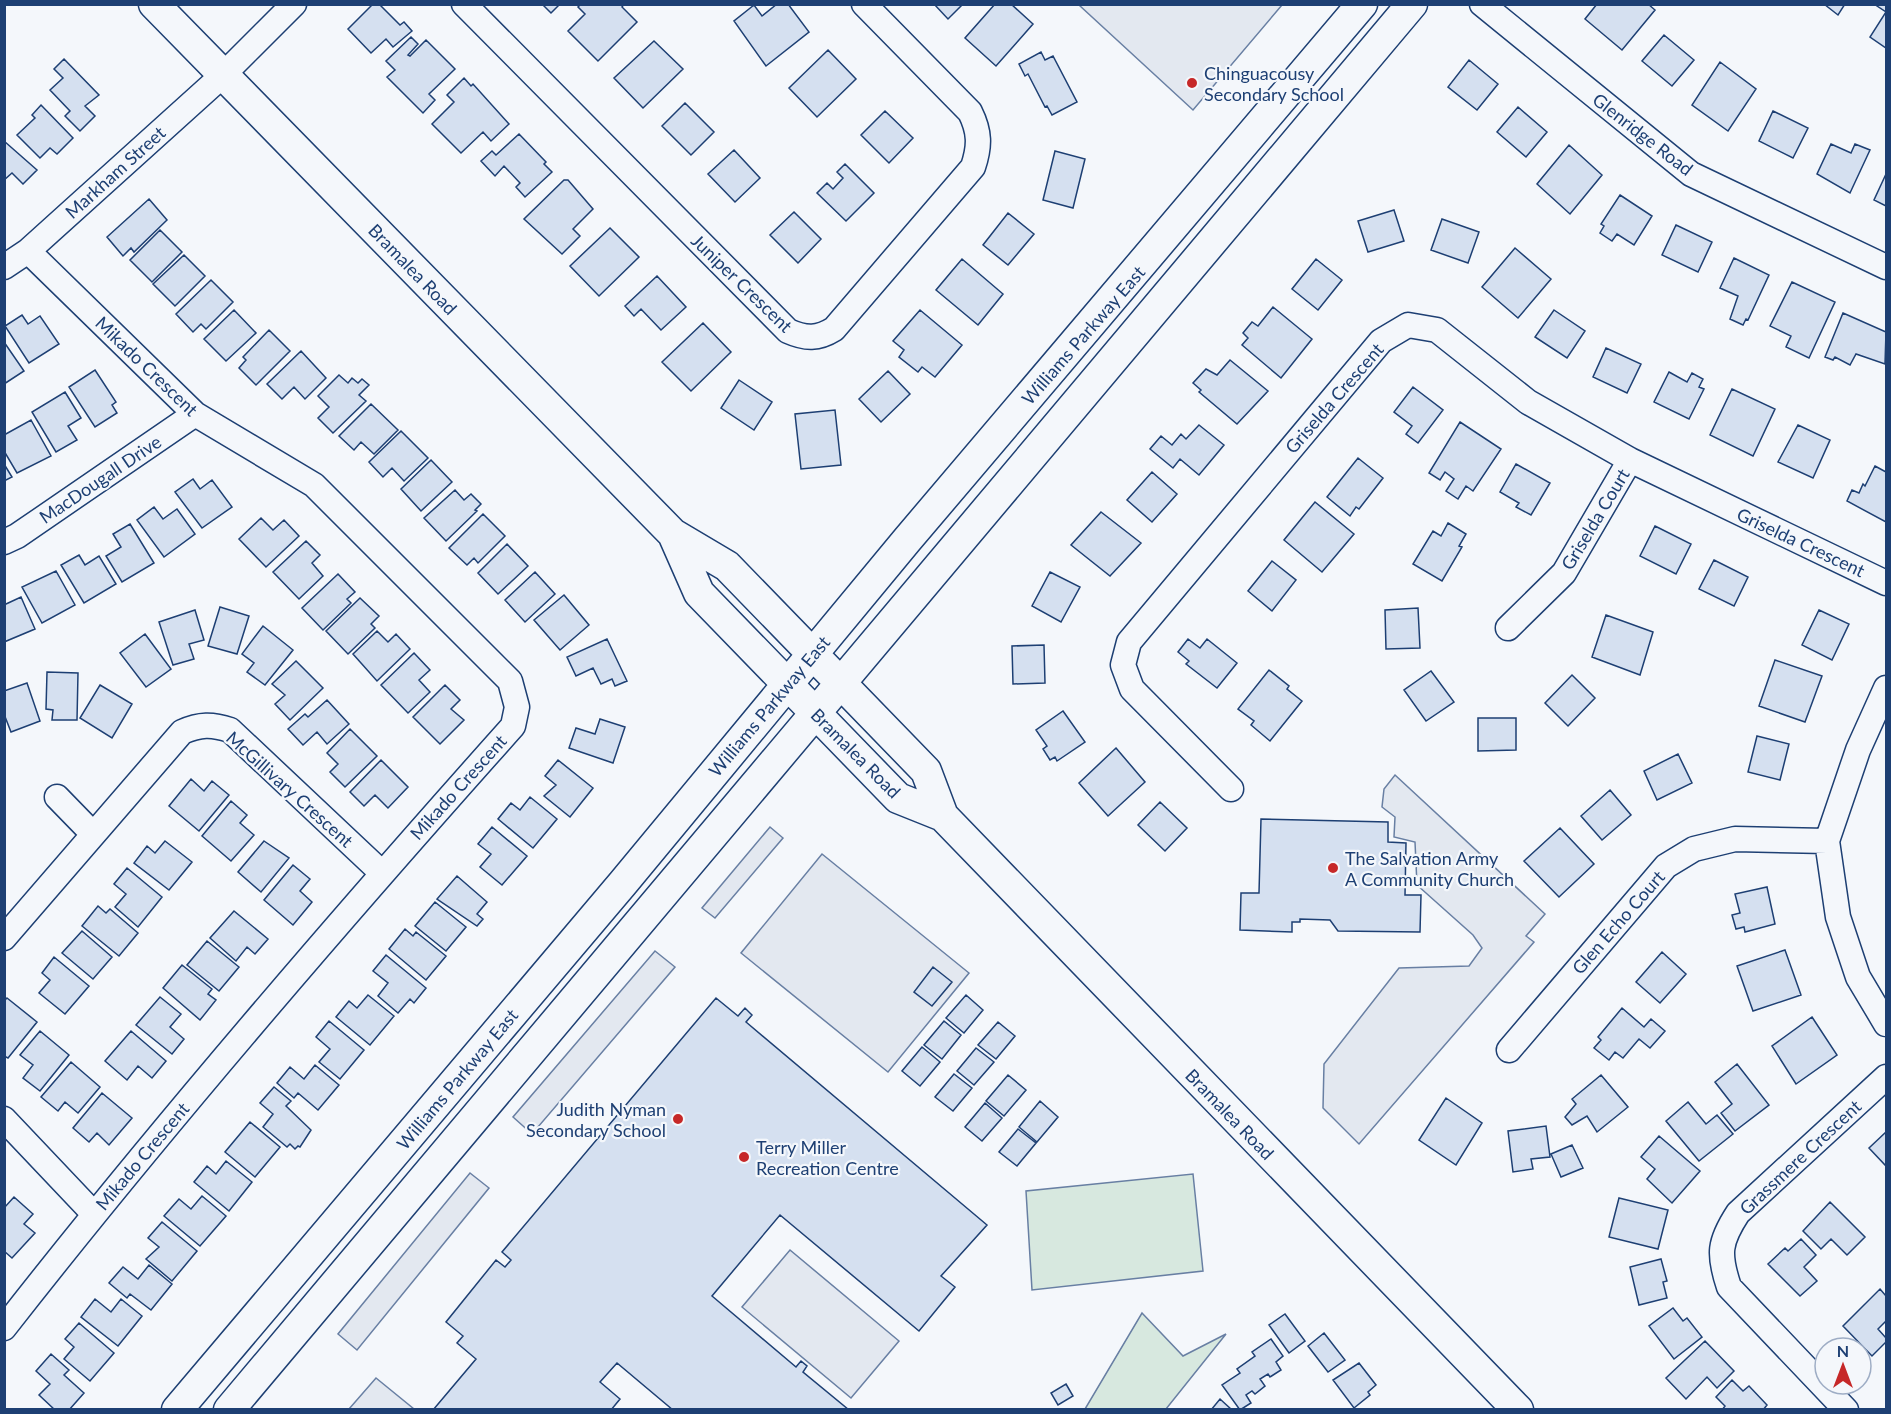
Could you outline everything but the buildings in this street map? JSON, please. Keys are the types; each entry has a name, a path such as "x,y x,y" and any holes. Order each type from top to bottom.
{"main road":[{"name":"Bramalea Road","path":"154,4 672,534 727,566 813,653 926,771 943,816 1518,1410"},
{"name":"Williams Parkway East","path":"177,1410 1362,4"},
{"name":"Williams Parkway East","path":"229,1410 839,682 1412,4"},
{"name":"Bramalea Road","path":"672,534 699,593 898,798 943,816"}],"street":[{"name":"Markham Street","path":"4,267 28,250 223,75 294,4"},
{"name":"Juniper Crescent","path":"464,4 788,331 801,337 821,337 834,329 973,167 977,156 978,128 970,112 864,4"},
{"name":"Glenridge Road","path":"1482,4 1691,174 1887,267"},
{"name":"Mikado Crescent","path":"4,1328 94,1214 382,873 513,726 517,707 510,681 314,485 195,414 28,250"},
{"name":"Griselda Crescent","path":"1231,789 1132,689 1123,665 1128,642 1381,341 1408,325 1437,330 1528,402 1630,460 1887,583"},
{"name":"MacDougall Drive","path":"4,542 17,536 195,414"},
{"name":"Griselda Court","path":"1508,628 1564,573 1630,460"},
{"path":"1887,688 1858,750 1827,841 1838,917 1854,967 1887,1024"},
{"name":"McGillivary Crescent","path":"4,938 182,732 197,726 209,724 230,730 382,873"},
{"path":"57,797 93,834"},
{"name":"Glen Echo Court","path":"1509,1050 1666,866 1694,849 1735,839 1827,841"},
{"name":"Grassmere Crescent","path":"1846,1410 1729,1287 1721,1265 1722,1236 1738,1213 1887,1077"},
{"path":"4,1119 94,1214"}],"shaded area":[{"path":"1079,5 1282,5 1193,110"},
{"path":"1395,775 1545,914 1526,936 1534,942 1359,1144 1323,1108 1324,1064 1399,968 1469,966 1482,948 1473,935 1417,885 1415,842 1394,837 1395,817 1382,807 1384,789"},
{"path":"770,827 783,838 715,918 702,908"},
{"path":"822,854 969,973 888,1072 741,953"},
{"path":"655,951 675,967 532,1134 513,1117"},
{"path":"470,1173 489,1188 357,1350 338,1334"},
{"path":"1193,1174 1203,1271 1032,1290 1026,1191"},
{"path":"790,1250 899,1341 851,1398 742,1307"},
{"path":"1142,1313 1183,1356 1226,1334 1166,1409 1085,1409"},
{"path":"376,1378 414,1409 349,1409"}],"place":[{"name":"Chinguacousy Secondary School","path":"1192,83"},
{"name":"The Salvation Army A Community Church","path":"1333,868"},
{"name":"Judith Nyman Secondary School","path":"678,1119"},
{"name":"Terry Miller Recreation Centre","path":"744,1157"}]}
